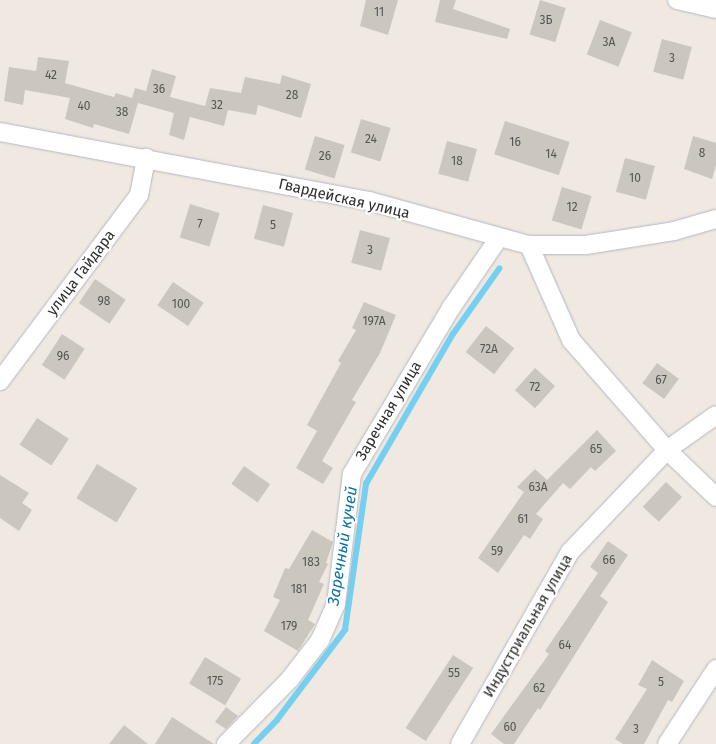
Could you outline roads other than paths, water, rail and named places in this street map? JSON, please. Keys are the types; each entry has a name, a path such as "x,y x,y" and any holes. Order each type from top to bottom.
{"street":[{"path":"677,0 716,9"},
{"name":"Гвардейская улица","path":"0,132 369,201 529,245 596,243 674,231 716,219"},
{"name":"улица Гайдара","path":"0,381 139,196 146,158"},
{"name":"Заречная улица","path":"226,744 290,678 320,640 336,604 352,474 451,308 498,238"},
{"path":"529,245 570,340 667,450 716,497"},
{"name":"Индустриальная улица","path":"460,744 570,552 667,450 716,415"},
{"path":"667,744 716,669"}],"waterway":[{"name":"Заречный кучей","path":"254,744 277,720 345,630 366,484 453,334 499,269"}]}
